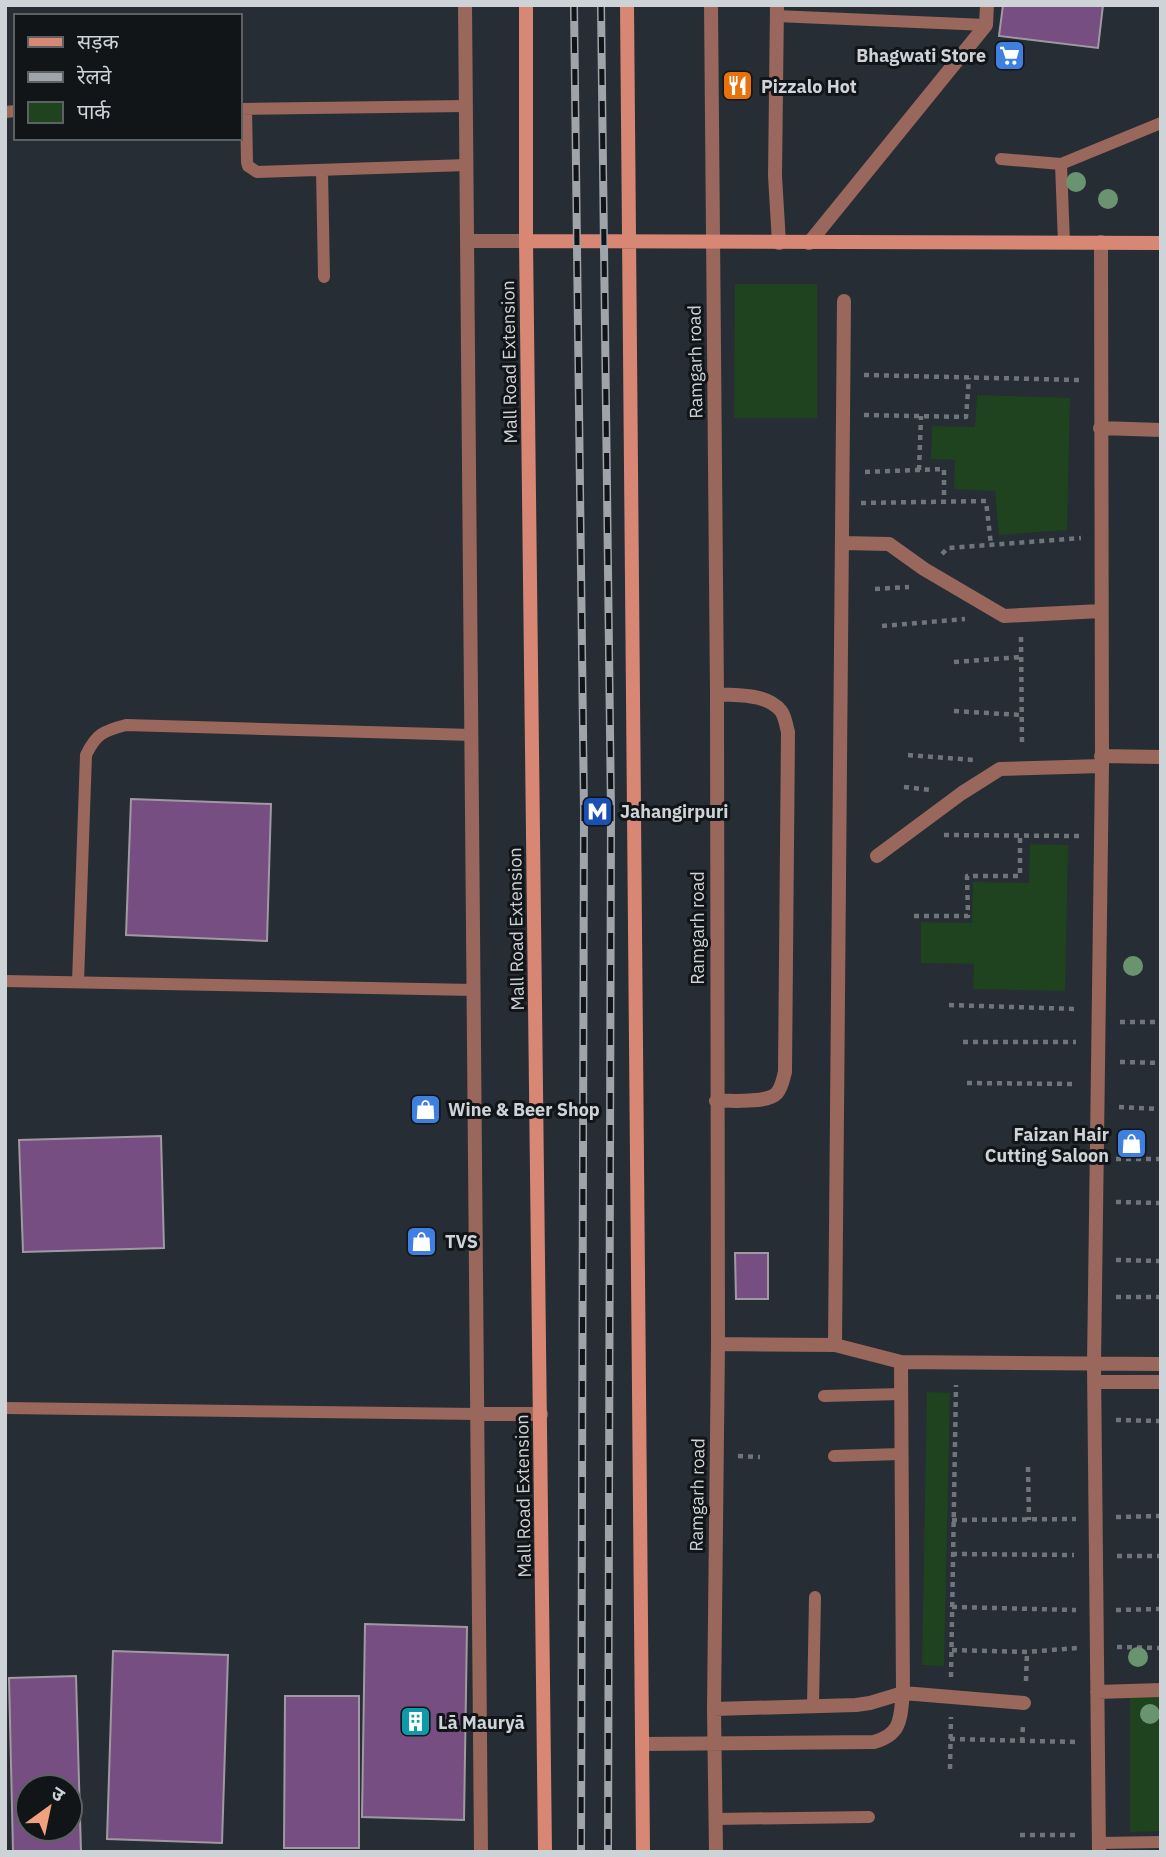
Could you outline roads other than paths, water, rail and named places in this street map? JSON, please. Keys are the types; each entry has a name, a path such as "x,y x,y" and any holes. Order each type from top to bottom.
{"main road":[{"name":"Mall Road Extension","path":"526,5 526,241 545,1852"},
{"path":"627,5 643,1852"},
{"path":"526,241 1161,243"}],"street":[{"path":"466,5 481,1852"},
{"name":"Ramgarh road","path":"712,5 718,694 718,1345 714,1709 716,1852"},
{"path":"809,243 986,25 987,5"},
{"path":"776,10 775,176 779,243"},
{"path":"468,241 526,241"},
{"path":"1099,1843 1094,1365 1102,761 1101,242"},
{"path":"835,1345 844,301"},
{"path":"1100,428 1161,430"},
{"path":"842,542 889,544 924,569 1004,616 1101,611"},
{"path":"716,1101 767,1099 776,1094 782,1085 785,1072 788,745 788,732 782,712 770,702 755,697 718,694"},
{"path":"877,856 962,793 1000,769 1161,757"},
{"path":"718,1345 835,1345 901,1362 1161,1364"},
{"path":"642,1744 874,1742 886,1739 896,1730 903,1693 901,1362"},
{"path":"1094,1382 1161,1382"},
{"path":"478,1414 541,1414"},
{"path":"1097,1692 1161,1690"},
{"path":"714,1709 870,1703 903,1693 1024,1703"}],"lane":[{"path":"776,10 986,25"},
{"path":"466,106 243,109 248,166 257,172 467,165"},
{"path":"1001,159 1061,164 1161,123"},
{"path":"1061,164 1064,243"},
{"path":"321,170 324,277"},
{"path":"78,982 86,755 94,739 107,730 126,725 472,735"},
{"path":"5,981 474,990"},
{"path":"824,1396 901,1394"},
{"path":"5,1408 478,1414"},
{"path":"834,1456 901,1454"},
{"path":"813,1706 815,1597"},
{"path":"715,1819 869,1817"},
{"path":"1099,1843 1161,1842"}],"railway":[{"path":"574,5 584,811 581,1852"},
{"path":"601,5 611,811 608,1852"}],"place":[{"name":"Bhagwati Store","path":"1009,55"},
{"name":"Pizzalo Hot","path":"738,86"},
{"name":"Jahangirpuri","path":"597,811"},
{"name":"Wine & Beer Shop","path":"425,1109"},
{"name":"Faizan Hair Cutting Saloon","path":"1132,1144"},
{"name":"TVS","path":"422,1241"},
{"name":"Lā Mauryā","path":"415,1722"}]}
